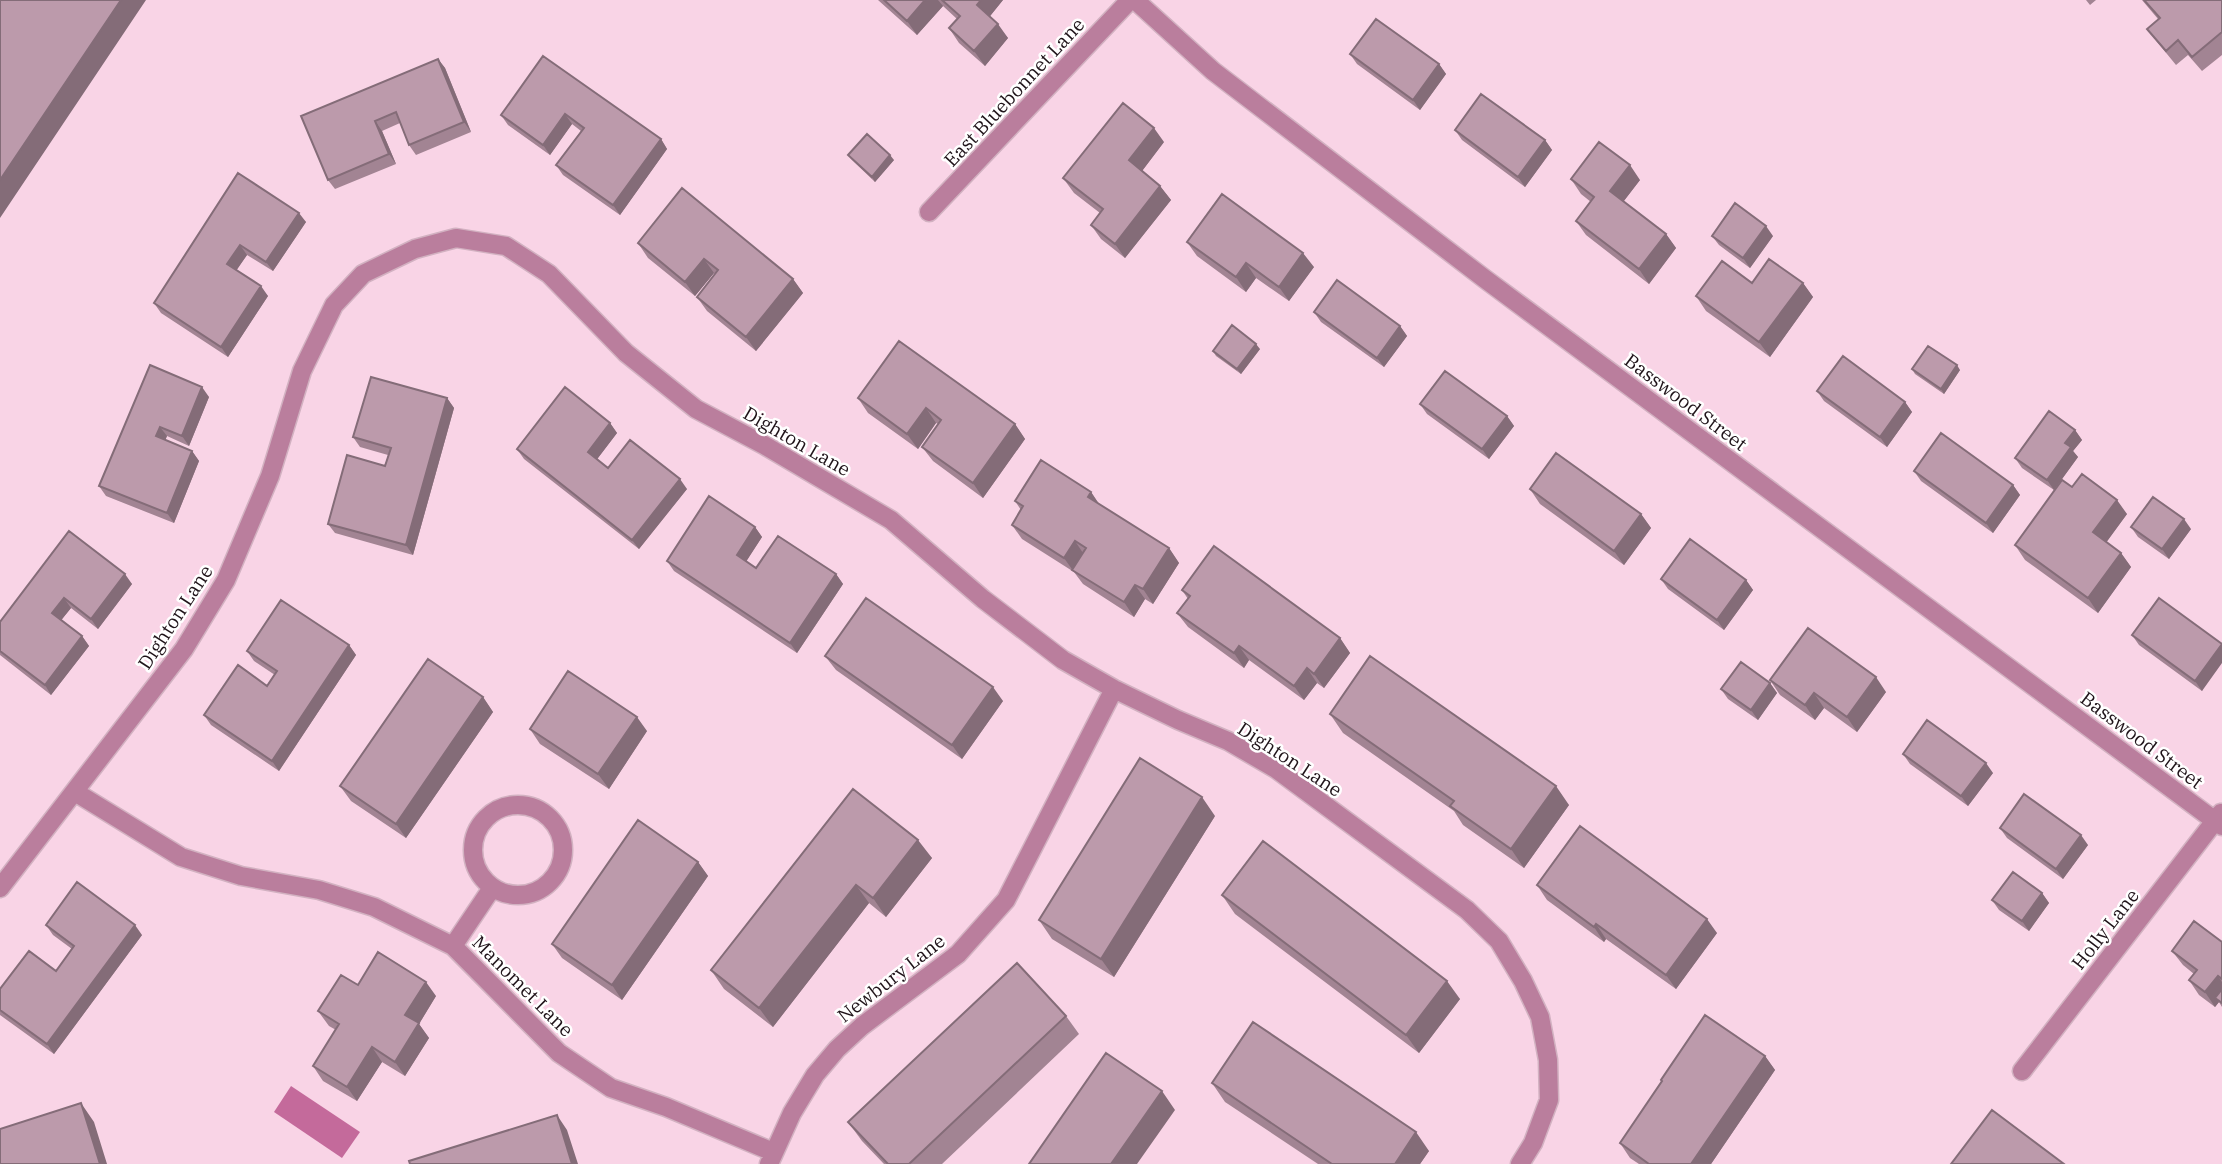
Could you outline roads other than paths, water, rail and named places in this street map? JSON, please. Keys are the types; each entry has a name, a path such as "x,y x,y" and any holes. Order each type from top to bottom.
{"street":[{"name":"East Bluebonnet Lane","path":"929,212 1133,0"},
{"name":"Basswood Street","path":"1133,0 1213,71 1485,279 2220,820"},
{"name":"Dighton Lane","path":"0,888 184,649 226,580 270,476 302,371 334,306 363,274 415,249 456,238 506,246 549,274 626,353 696,409 764,445 891,520 983,599 1063,660 1114,689 1227,741 1276,769 1466,910 1499,941 1523,981 1540,1017 1548,1060 1549,1100 1533,1143 1520,1164"},
{"name":"Newbury Lane","path":"771,1158 792,1113 815,1075 837,1049 862,1026 958,954 1006,900 1114,689"},
{"name":"Manomet Lane","path":"75,792 181,857 241,876 320,890 374,907 453,946 559,1053 611,1088 666,1107 771,1158"},
{"path":"521,804 536,808 558,827 563,842 563,858 558,872 549,884 536,892 521,896 492,888 481,878 472,850 475,835 482,822 493,812 506,806 521,804"},
{"name":"Holly Lane","path":"2022,1071 2220,820"},
{"path":"453,946 492,888"}]}
